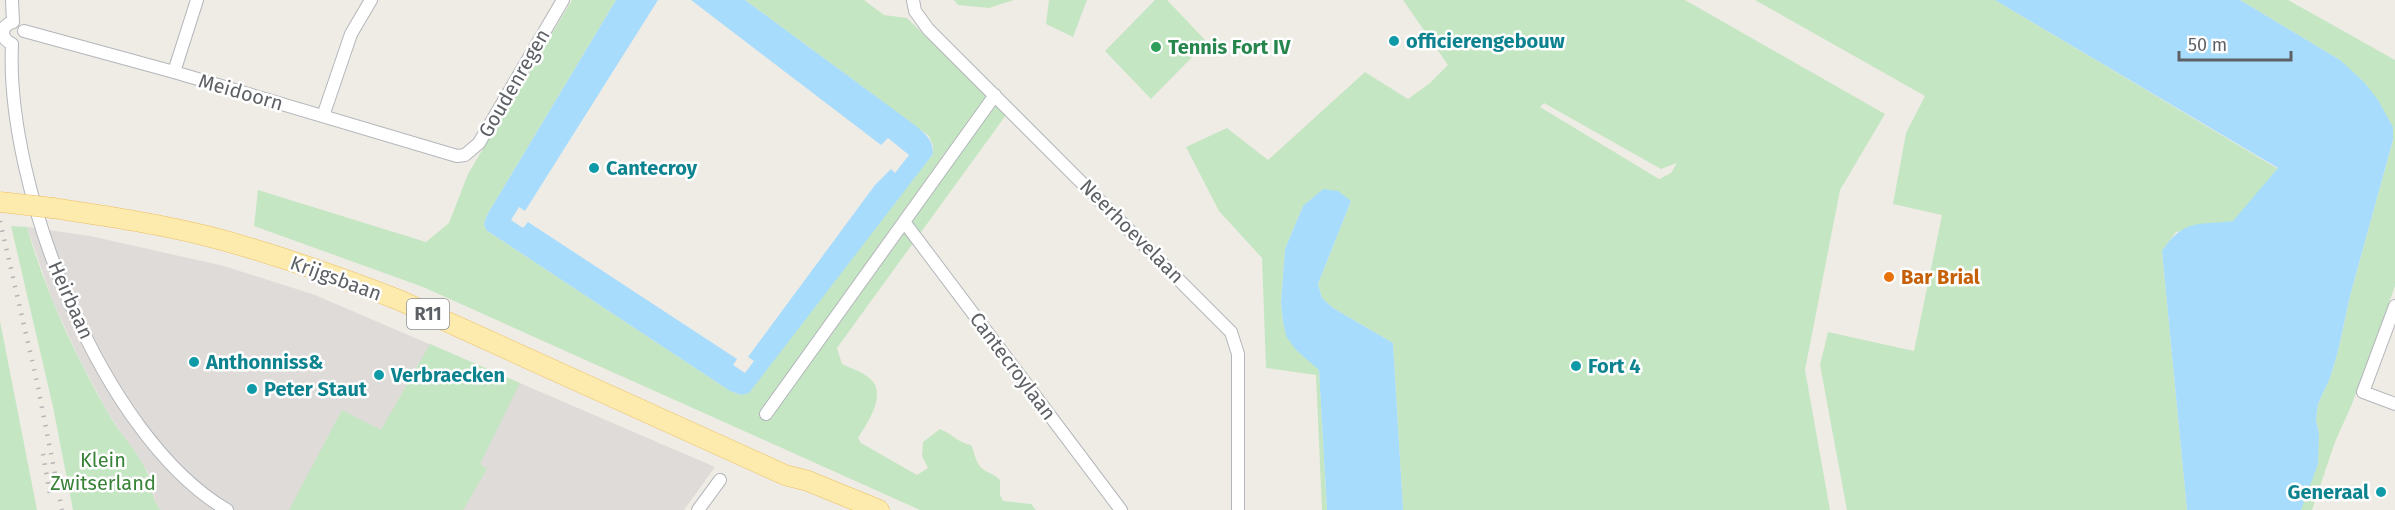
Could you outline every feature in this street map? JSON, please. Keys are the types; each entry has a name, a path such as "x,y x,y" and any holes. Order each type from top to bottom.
{"main road":[{"name":"Krijgsbaan","path":"0,202 144,223 210,237 357,284 409,305 785,475 808,490 848,510"},
{"name":"Krijgsbaan","path":"785,475 808,481 879,510"}],"street":[{"path":"12,0 13,22"},
{"path":"174,72 197,0"},
{"path":"323,116 351,34 371,0"},
{"name":"Goudenregen","path":"457,156 465,155 479,143 563,0"},
{"name":"Neerhoevelaan","path":"913,0 920,21 1231,332 1238,354 1239,510"},
{"path":"13,22 21,24 24,31 23,38 18,43 12,44 2,36 3,29 7,24 13,22"},
{"name":"Meidoorn","path":"24,31 174,72 457,156"},
{"name":"Heirbaan","path":"12,44 10,77 24,169 43,236 73,308 114,386 155,447 175,471 207,498 227,510"},
{"path":"766,414 995,95"},
{"name":"Cantecroylaan","path":"905,223 1121,510"},
{"path":"2395,306 2362,392 2395,404"},
{"path":"698,510 720,480"}],"shaded area":[{"path":"27,227 90,236 224,266 315,295 715,467 684,510 161,510 156,504 148,472 108,413 80,360 53,302"}],"green space":[{"path":"572,0 616,0 487,215 484,224 486,230 730,391 741,395 933,154 929,136 745,0 864,0 884,15 907,18 1006,115 837,348 842,364 868,377 874,383 877,391 875,407 858,438 861,443 917,475 928,468 922,456 923,442 940,429 971,445 981,467 1000,480 1000,495 1003,501 1031,504 1036,510 920,510 423,287 254,226 258,190 426,242 449,223 468,174"},
{"path":"954,0 1014,0 989,8 958,5"},
{"path":"1049,0 1087,0 1073,37 1046,24"},
{"name":"Tennis Fort IV","path":"1155,0 1167,0 1207,42 1151,99 1105,51"},
{"path":"1403,0 1685,0 1885,114 1840,190 1805,370 1830,510 1403,510 1393,343 1333,308 1322,298 1318,284 1351,201 1303,206 1285,249 1281,303 1283,322 1296,350 1319,369 1327,510 1322,510 1316,375 1266,368 1262,258 1219,211 1186,147 1227,128 1268,160 1365,72 1408,99 1430,83 1448,65","holes":["1544,103 1661,169 1677,163 1671,173 1659,179 1540,107"]},
{"path":"1755,0 1995,0 2278,169 2233,222 2176,232 2162,251 2187,510 1847,510 1820,365 1828,332 1914,351 1942,215 1893,204 1906,133 1925,96"},
{"path":"2240,0 2288,0 2395,60 2395,286 2352,404 2335,442 2312,510 2301,510 2319,434 2316,420 2318,404 2330,378 2338,351 2350,296 2393,140 2340,60"},
{"name":"Klein Zwitserland","path":"11,226 27,227 42,275 72,344 111,419 143,464 149,477 155,502 161,510 73,510 53,407"},
{"path":"0,321 37,510 0,510"},
{"path":"430,344 520,383 480,464 487,469 463,510 289,510 342,410 381,430"}],"water":[{"path":"616,0 658,0 525,211 519,207 511,220 523,228 528,222 737,359 733,365 745,373 754,361 748,357 875,185 891,169 895,173 909,155 888,138 881,145 691,0 745,0 916,126 926,135 932,145 933,154 749,393 741,395 730,391 486,230 484,224 487,215"},
{"path":"1995,0 2240,0 2340,60 2364,82 2378,100 2393,127 2393,140 2350,296 2338,351 2330,378 2318,404 2316,420 2319,434 2318,464 2301,510 2187,510 2162,251 2184,228 2233,221 2278,168"},
{"path":"1323,189 1338,191 1351,201 1318,284 1322,298 1333,308 1393,343 1403,510 1327,510 1319,370 1296,350 1286,336 1281,303 1285,249 1303,206"}],"railway":[{"path":"0,221 37,382 62,510"},
{"path":"43,454 50,495"}],"place":[{"name":"officierengebouw","path":"1394,41"},
{"name":"Tennis Fort IV","path":"1156,47"},
{"name":"Cantecroy","path":"594,168"},
{"name":"Bar Brial","path":"1889,277"},
{"name":"Anthonniss&","path":"194,362"},
{"name":"Fort 4","path":"1576,366"},
{"name":"Verbraecken","path":"379,375"},
{"name":"Peter Staut","path":"252,389"},
{"name":"Generaal","path":"2381,492"}]}
